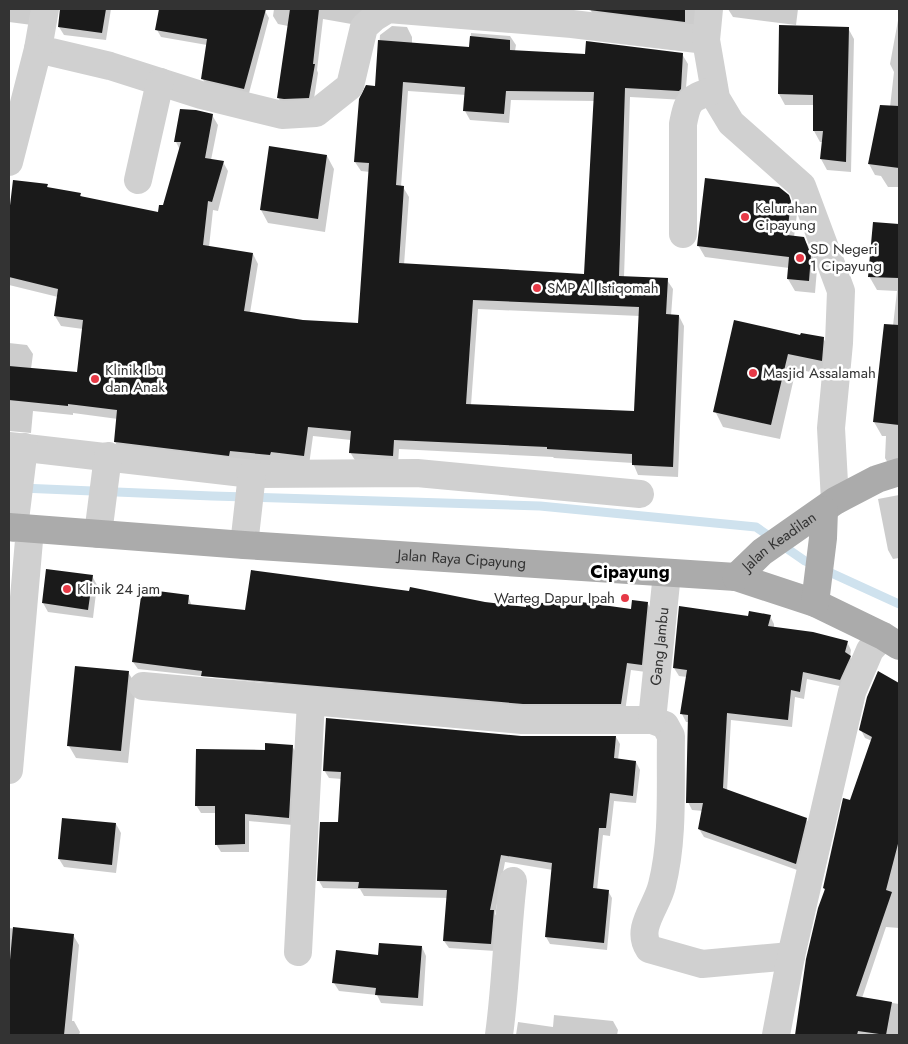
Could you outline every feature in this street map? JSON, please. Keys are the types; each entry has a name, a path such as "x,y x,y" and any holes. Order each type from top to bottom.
{"main road":[{"name":"Jalan Keadilan","path":"736,576 762,552 830,505 877,479 899,472"},
{"name":"Jalan Keadilan","path":"817,591 823,538 830,505"},
{"name":"Jalan Raya Cipayung","path":"18,523 98,534 245,533 667,573 736,576 817,591 891,641"}],"street":[{"path":"9,162 38,49 45,9"},
{"path":"38,49 110,66 201,95 282,116 316,113 350,86 364,27 388,9 573,17 706,40"},
{"path":"709,9 706,40 716,98 731,123 802,186 841,291 840,343 832,428 830,505"},
{"path":"138,180 160,82"},
{"path":"683,234 683,124 686,106 693,98 714,90"},
{"path":"9,770 18,523 18,451 252,481 417,473 640,494"},
{"path":"98,534 107,462"},
{"path":"245,533 252,481"},
{"name":"Gang Jambu","path":"652,720 667,573"},
{"path":"776,1035 791,956 852,692 870,650 891,641"},
{"path":"143,686 522,720 652,720 665,725 671,736 669,854 662,887 644,930 644,941 649,949 702,964 791,956"},
{"path":"298,952 311,702"},
{"path":"499,1035 504,1000 507,934 513,881"}],"building":[{"path":"60,9 106,9 102,33 58,27"},
{"path":"159,9 266,9 244,89 201,79 207,39 155,30"},
{"path":"290,9 319,9 313,64 315,64 309,98 277,98"},
{"path":"685,9 685,22 589,10"},
{"path":"779,25 849,27 846,162 820,159 823,131 813,131 813,95 778,94"},
{"path":"470,36 510,40 510,50 585,54 586,41 683,53 681,89 679,91 625,88 619,276 668,278 666,314 679,315 673,467 632,465 632,454 547,449 547,447 394,440 393,456 349,453 351,431 308,427 304,456 271,452 270,455 230,451 229,456 114,442 117,410 9,400 9,366 77,372 83,320 54,316 58,289 9,277 9,214 13,180 48,184 47,187 81,193 80,196 158,212 159,205 163,205 181,142 174,142 180,109 213,114 205,158 224,161 212,202 208,201 203,245 253,253 244,311 303,320 358,323 369,163 354,162 359,99 366,85 375,86 378,40 469,47","holes":["403,82 465,87 463,111 504,114 506,91 594,92 584,274 399,263 404,186 396,185","473,300 639,307 634,411 466,404"]},
{"path":"880,105 899,106 899,168 868,164"},
{"path":"269,146 327,155 318,219 260,210"},
{"name":"Kelurahan Cipayung","path":"705,178 779,187 789,195 791,201 787,235 804,237 811,255 809,281 787,279 789,257 697,246"},
{"path":"873,222 899,224 899,278 868,277"},
{"name":"Masjid Assalamah","path":"734,320 800,335 801,333 824,337 822,361 788,354 771,425 713,412"},
{"path":"884,324 899,325 899,425 873,422"},
{"name":"Klinik 24 jam","path":"46,569 93,575 88,610 42,603"},
{"path":"251,570 409,591 410,587 485,602 526,607 526,602 580,605 581,602 631,609 632,600 648,602 642,665 627,663 621,704 523,704 201,676 202,671 132,662 142,589 189,595 188,604 245,610"},
{"path":"679,606 748,616 749,611 771,615 768,626 813,632 848,641 845,652 851,656 840,680 803,672 800,692 791,690 788,720 727,713 723,788 807,818 796,864 698,829 703,803 686,803 688,715 680,714 687,670 673,668"},
{"path":"75,666 129,671 121,751 67,746"},
{"path":"878,671 899,683 899,840 886,890 892,892 856,996 892,1002 886,1035 858,1031 857,1035 795,1035 806,959 818,908 825,889 823,888 843,798 850,800 872,737 859,730 867,697"},
{"path":"326,718 521,736 616,736 614,758 636,761 633,796 610,793 606,828 599,828 593,888 609,890 604,943 545,937 552,863 501,855 490,910 494,910 491,944 443,941 447,890 358,888 359,882 317,881 320,822 338,822 341,772 323,771"},
{"path":"265,743 293,745 289,818 245,814 245,844 215,845 215,806 195,806 196,749 265,750"},
{"path":"62,818 116,823 112,865 58,859"},
{"path":"13,927 74,934 64,1035 9,1035 9,971"},
{"path":"379,943 422,946 418,998 375,995 376,988 332,983 336,950 378,955"}],"waterway":[{"path":"21,488 540,506 756,527 805,561 899,604"}],"place":[{"name":"Kelurahan Cipayung","path":"745,217"},
{"name":"SD Negeri 1 Cipayung","path":"800,258"},
{"name":"SMP Al Istiqomah","path":"537,288"},
{"name":"Masjid Assalamah","path":"753,373"},
{"name":"Klinik Ibu dan Anak","path":"95,379"},
{"name":"Klinik 24 jam","path":"67,589"},
{"name":"Warteg Dapur Ipah","path":"625,598"}],"district":[{"name":"Cipayung","path":"630,572"}]}
